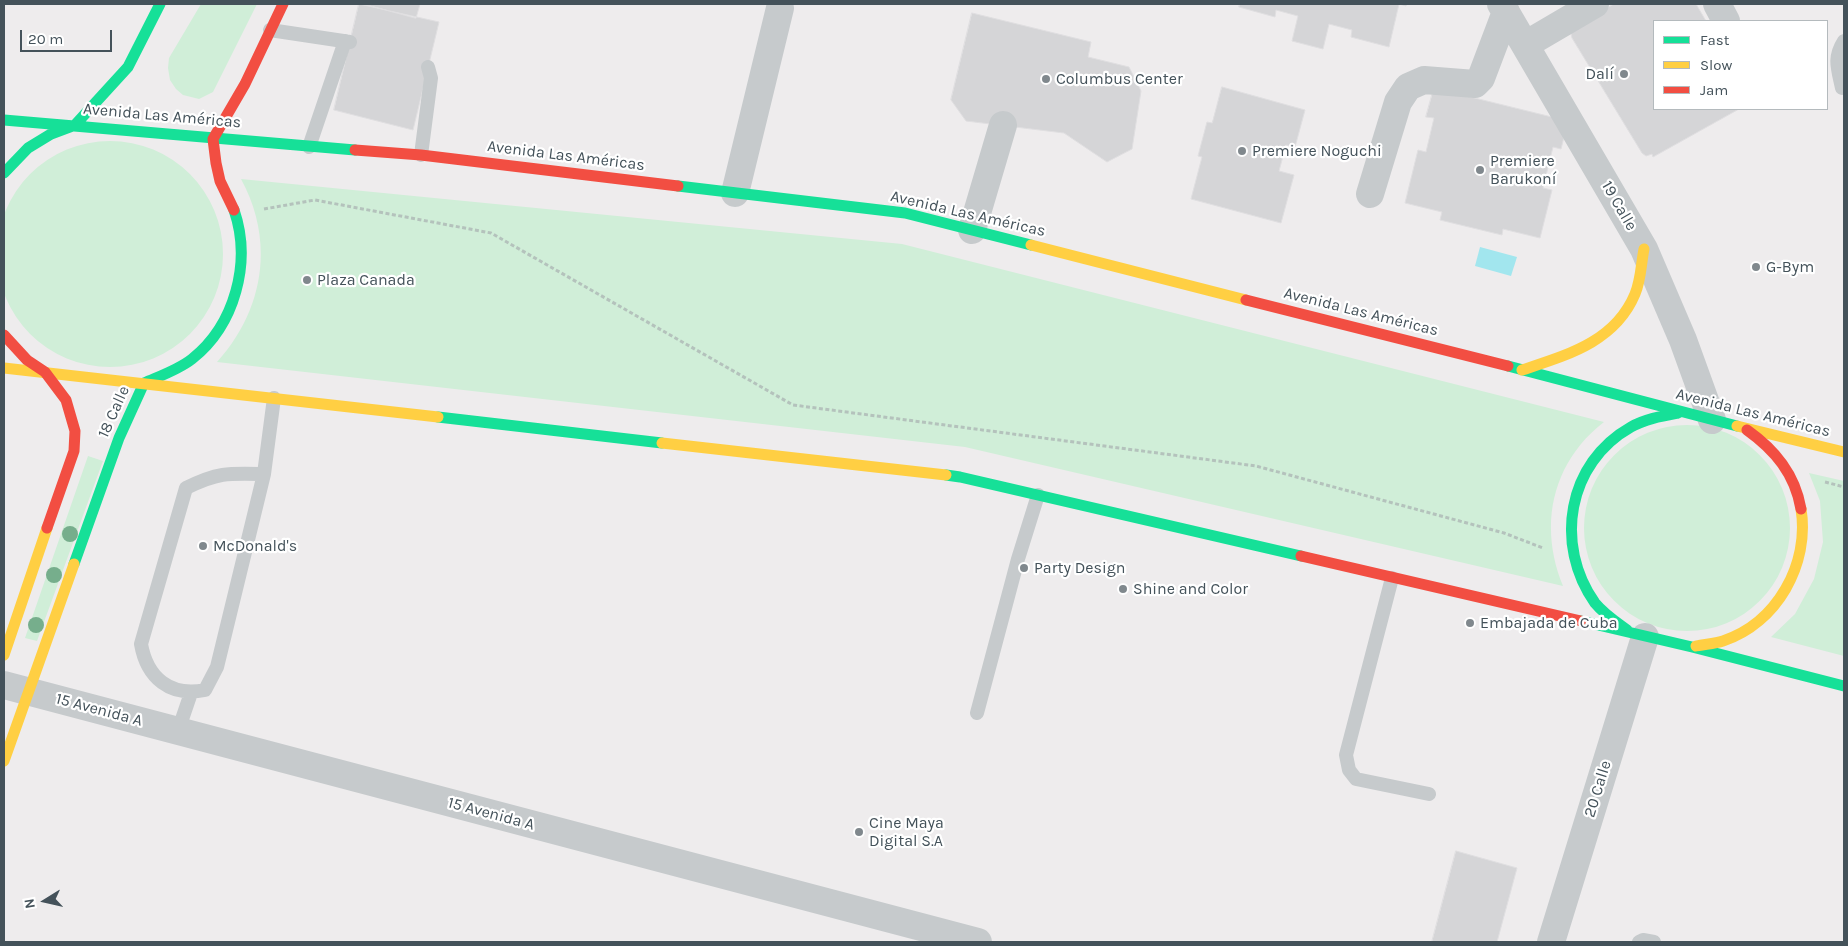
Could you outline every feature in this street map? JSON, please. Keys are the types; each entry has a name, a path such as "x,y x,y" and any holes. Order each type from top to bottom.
{"main road":[{"path":"4,173 28,148 51,134 76,125 128,67 160,4"},
{"path":"213,137 235,102 283,4"},
{"name":"Avenida Las Américas","path":"4,120 421,155 905,214 1844,452"},
{"name":"18 Calle","path":"4,761 16,688 119,438 144,383 170,373 193,358 213,338 228,314 238,288 242,259 240,231 236,214 219,177 213,137"},
{"path":"1522,370 1583,350 1598,341 1621,318 1635,292 1644,248"},
{"name":"18 Calle","path":"4,336 27,360 45,372 66,400 75,431 74,451 4,655"},
{"path":"4,368 960,477 1692,647 1844,686"},
{"path":"1639,635 1613,620 1596,603 1583,583 1574,561 1570,531 1574,501 1584,473 1602,449 1625,430 1652,417 1682,412"},
{"path":"1692,647 1725,641 1755,625 1779,602 1796,572 1804,539 1801,505 1789,474 1770,447 1744,428"}],"street":[{"path":"1525,46 1595,4"},
{"path":"1717,4 1725,20"},
{"path":"735,193 780,8"},
{"path":"1370,194 1398,102 1408,87 1424,80 1474,84 1481,78 1504,8"},
{"name":"19 Calle","path":"1504,8 1644,248 1683,340 1712,420"},
{"path":"972,230 1003,125"},
{"name":"20 Calle","path":"1550,942 1639,635"},
{"name":"15 Avenida A","path":"16,688 978,942"}],"lane":[{"path":"270,30 347,42 309,147"},
{"path":"1842,88 1836,60 1844,41"},
{"path":"421,155 431,78 428,66"},
{"path":"264,474 226,473 205,478 186,488 140,644 143,658 162,684 191,693 205,690 217,667 264,474 274,398"},
{"path":"977,713 1018,558 1038,495"},
{"path":"1392,578 1346,755 1348,770 1356,779 1428,794"},
{"path":"178,731 191,693"},
{"path":"1639,942 1643,940 1654,942"}],"path":[{"path":"236,214 315,200 491,234 794,404 1256,466 1504,533 1574,561"}],"green space":[{"path":"201,4 257,4 213,92 199,99 183,95 176,89 170,80 168,68 169,58"},
{"path":"99,142 121,142 143,146 173,160 190,174 204,191 218,221 222,243 222,265 218,287 204,317 190,334 173,348 143,362 121,366 99,366 77,362 47,348 30,334 16,317 2,287 -1,270 -1,238 2,221 16,191 30,174 47,160 77,146"},
{"path":"241,179 902,244 1604,422 1586,438 1572,456 1562,476 1555,497 1551,518 1552,541 1555,563 1563,586 965,447 217,362 233,342 245,320 254,298 259,274 261,250 258,226 252,203"},
{"path":"1687,425 1707,427 1726,433 1735,437 1760,455 1778,480 1782,489 1788,508 1790,528 1788,548 1782,567 1778,576 1760,601 1735,619 1726,623 1707,629 1687,631 1667,629 1648,623 1639,619 1614,601 1596,576 1592,567 1586,548 1584,528 1586,508 1592,489 1596,480 1614,455 1639,437 1648,433 1667,427"},
{"path":"88,456 103,461 37,641 25,638"},
{"path":"1809,473 1844,481 1844,656 1771,637 1795,614 1814,579 1823,542 1820,501"}],"water":[{"path":"1480,247 1517,257 1511,276 1475,266"}],"building":[{"path":"359,4 439,22 413,130 334,110"},
{"path":"364,4 420,4 416,18"},
{"path":"1240,4 1399,4 1389,47 1351,37 1352,30 1329,24 1323,49 1292,41 1298,16 1276,10 1275,17 1239,7"},
{"name":"Dalí","path":"1614,4 1696,4 1705,20 1653,20 1653,110 1737,110 1653,157 1652,154 1646,156 1642,153 1572,38 1573,28"},
{"name":"Columbus Center","path":"972,13 1091,42 1088,57 1129,67 1141,91 1132,149 1107,162 1064,133 966,121 951,100"},
{"name":"Premiere Noguchi","path":"1222,87 1305,110 1295,147 1286,145 1279,171 1294,175 1281,223 1191,199 1202,157 1198,156 1207,122 1212,123"},
{"name":"Premiere Barukoní","path":"1434,88 1568,121 1561,149 1553,147 1543,188 1552,190 1540,238 1503,229 1502,235 1440,220 1442,212 1405,203 1418,150 1426,152 1434,118 1426,117"},
{"path":"1456,851 1517,868 1497,942 1432,942"}],"traffic: fast":[{"path":"4,173 28,148 51,134 75,125 128,67 160,4"},
{"path":"4,120 355,150"},
{"path":"678,186 905,213 1031,245"},
{"path":"74,564 119,438 144,383 175,370 192,359 207,345 229,311 240,271 241,250 234,210"},
{"path":"1508,366 1737,426"},
{"path":"1627,630 1610,618 1595,603 1582,580 1574,556 1571,531 1574,507 1581,483 1593,462 1609,443 1636,424 1678,413"},
{"path":"438,417 662,443"},
{"path":"946,475 1301,556"},
{"path":"1581,621 1844,686"}],"traffic: slow":[{"path":"1031,245 1246,300"},
{"path":"1522,370 1572,352 1602,335 1615,324 1626,310 1637,289 1644,249"},
{"path":"4,368 438,417"},
{"path":"1737,426 1844,452"},
{"path":"662,443 946,475"},
{"path":"1696,646 1720,642 1742,632 1759,621 1774,606 1786,589 1795,570 1802,530 1801,509"},
{"path":"4,655 47,528"},
{"path":"4,761 74,564"}],"traffic: jam":[{"path":"234,210 220,181 213,139 245,84 283,4"},
{"path":"355,150 421,155 678,186"},
{"path":"1246,300 1508,366"},
{"path":"4,335 27,360 45,372 66,400 75,431 74,451 47,528"},
{"path":"1747,430 1775,455 1789,474 1801,509"},
{"path":"1301,556 1581,621"}],"place":[{"name":"Dalí","path":"1624,74"},
{"name":"Columbus Center","path":"1046,79"},
{"name":"Premiere Noguchi","path":"1242,151"},
{"name":"Premiere Barukoní","path":"1480,170"},
{"name":"G-Bym","path":"1756,267"},
{"name":"Plaza Canada","path":"307,280"},
{"name":"McDonald's","path":"203,546"},
{"name":"Party Design","path":"1024,568"},
{"name":"Shine and Color","path":"1123,589"},
{"name":"Embajada de Cuba","path":"1470,623"},
{"name":"Cine Maya Digital S.A","path":"859,832"}]}
